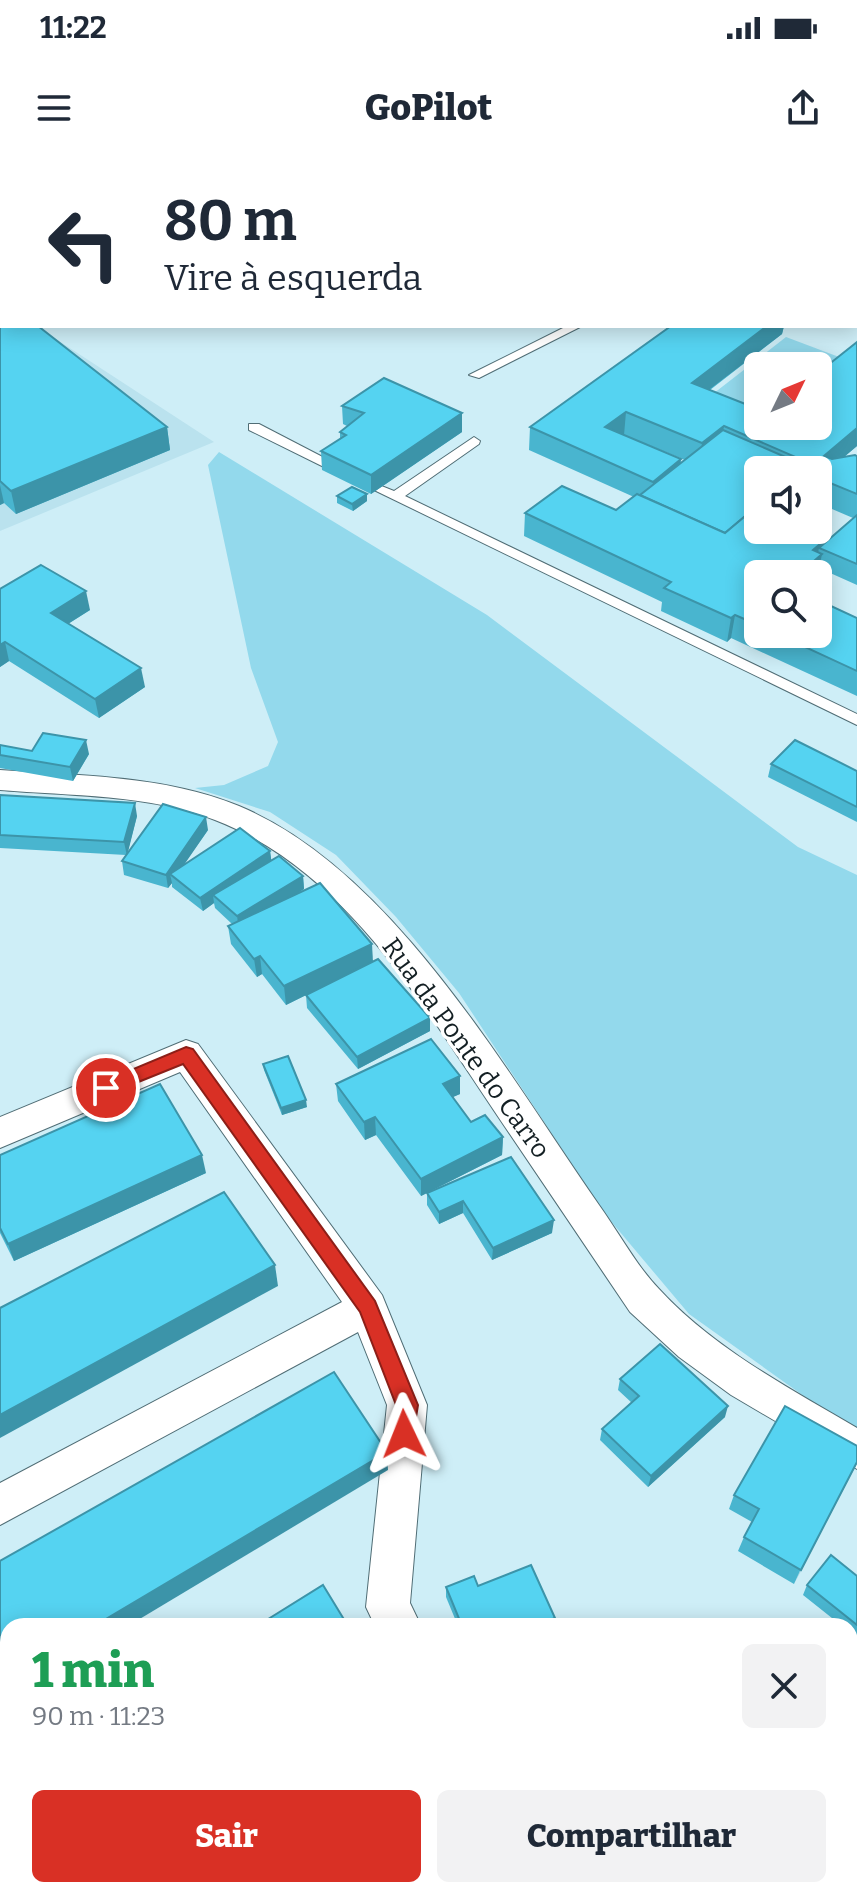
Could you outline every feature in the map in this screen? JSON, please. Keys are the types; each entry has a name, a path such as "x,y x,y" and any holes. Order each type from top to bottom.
{"street":[{"name":"Rua da Ponte do Carro","path":"0,780 179,799 229,813 297,850 362,909 426,984 644,1300 678,1334 734,1377 857,1450"},
{"path":"0,1133 186,1054 368,1307 407,1405 388,1607 394,1618"},
{"path":"0,1505 368,1307"}],"lane":[{"path":"475,375 572,328"},
{"path":"254,427 331,465"},
{"path":"395,497 474,441"},
{"path":"379,489 857,720"}],"shaded area":[{"path":"0,328 39,328 214,442 0,531"},
{"path":"786,337 826,352 767,352"},
{"path":"832,354 847,360 832,372"},
{"path":"744,370 744,411 709,397"},
{"path":"219,452 487,615 798,847 857,875 857,1429 815,1404 689,1314 604,1213 459,993 396,917 336,855 270,812 195,788 224,785 268,766 278,742 251,668 208,465"}],"building":[{"path":"0,328 41,328 167,427 11,491 0,481"},
{"path":"668,328 764,328 692,383 744,403 744,435 724,426 702,443 626,412 605,427 681,459 653,482 530,427"},
{"path":"857,342 857,428 824,456 793,456 756,440 832,440 832,362"},
{"path":"384,378 462,413 371,475 321,451 346,435 340,432 364,413 342,406"},
{"path":"723,430 783,456 744,456 744,517 725,533 640,495"},
{"path":"857,456 857,494 832,484 832,459"},
{"path":"562,486 616,510 637,494 725,533 744,517 744,544 820,544 813,550 822,554 815,560 744,560 744,619 735,615 731,618 664,588 671,582 525,513"},
{"path":"352,487 367,494 352,504 337,496"},
{"path":"857,515 857,564 819,548 824,544 832,544 832,537"},
{"path":"41,565 86,591 51,613 141,668 95,699 5,642 0,645 0,589"},
{"path":"832,606 857,618 857,671 807,648 832,648"},
{"path":"43,733 86,740 70,767 0,755 0,745 32,751"},
{"path":"795,740 857,771 857,807 771,764"},
{"path":"0,795 135,803 124,842 0,835"},
{"path":"163,804 206,817 166,875 122,861"},
{"path":"240,828 270,851 200,898 170,874"},
{"path":"279,856 303,876 237,916 213,895"},
{"path":"320,883 372,944 284,986 260,956 254,959 228,926"},
{"path":"378,959 430,1018 357,1057 306,995"},
{"path":"431,1039 460,1076 443,1084 471,1122 485,1115 503,1137 421,1179 375,1117 364,1122 336,1084"},
{"path":"288,1056 306,1100 281,1108 263,1064"},
{"path":"160,1084 202,1155 8,1244 0,1228 0,1155"},
{"path":"511,1157 554,1220 493,1248 463,1201 439,1212 427,1193"},
{"path":"224,1192 275,1265 0,1415 0,1308"},
{"path":"660,1344 728,1406 651,1476 602,1429 639,1396 620,1379"},
{"path":"334,1372 387,1452 107,1618 0,1618 0,1561"},
{"path":"785,1406 857,1446 857,1462 801,1570 744,1537 759,1509 734,1495"},
{"path":"831,1555 857,1576 857,1618 848,1618 807,1585"},
{"path":"531,1565 555,1618 459,1618 446,1587 474,1576 478,1586"},
{"path":"323,1585 343,1618 270,1618"}],"route":[{"path":"106,1088 186,1054 368,1307 407,1405 404,1434"}]}
